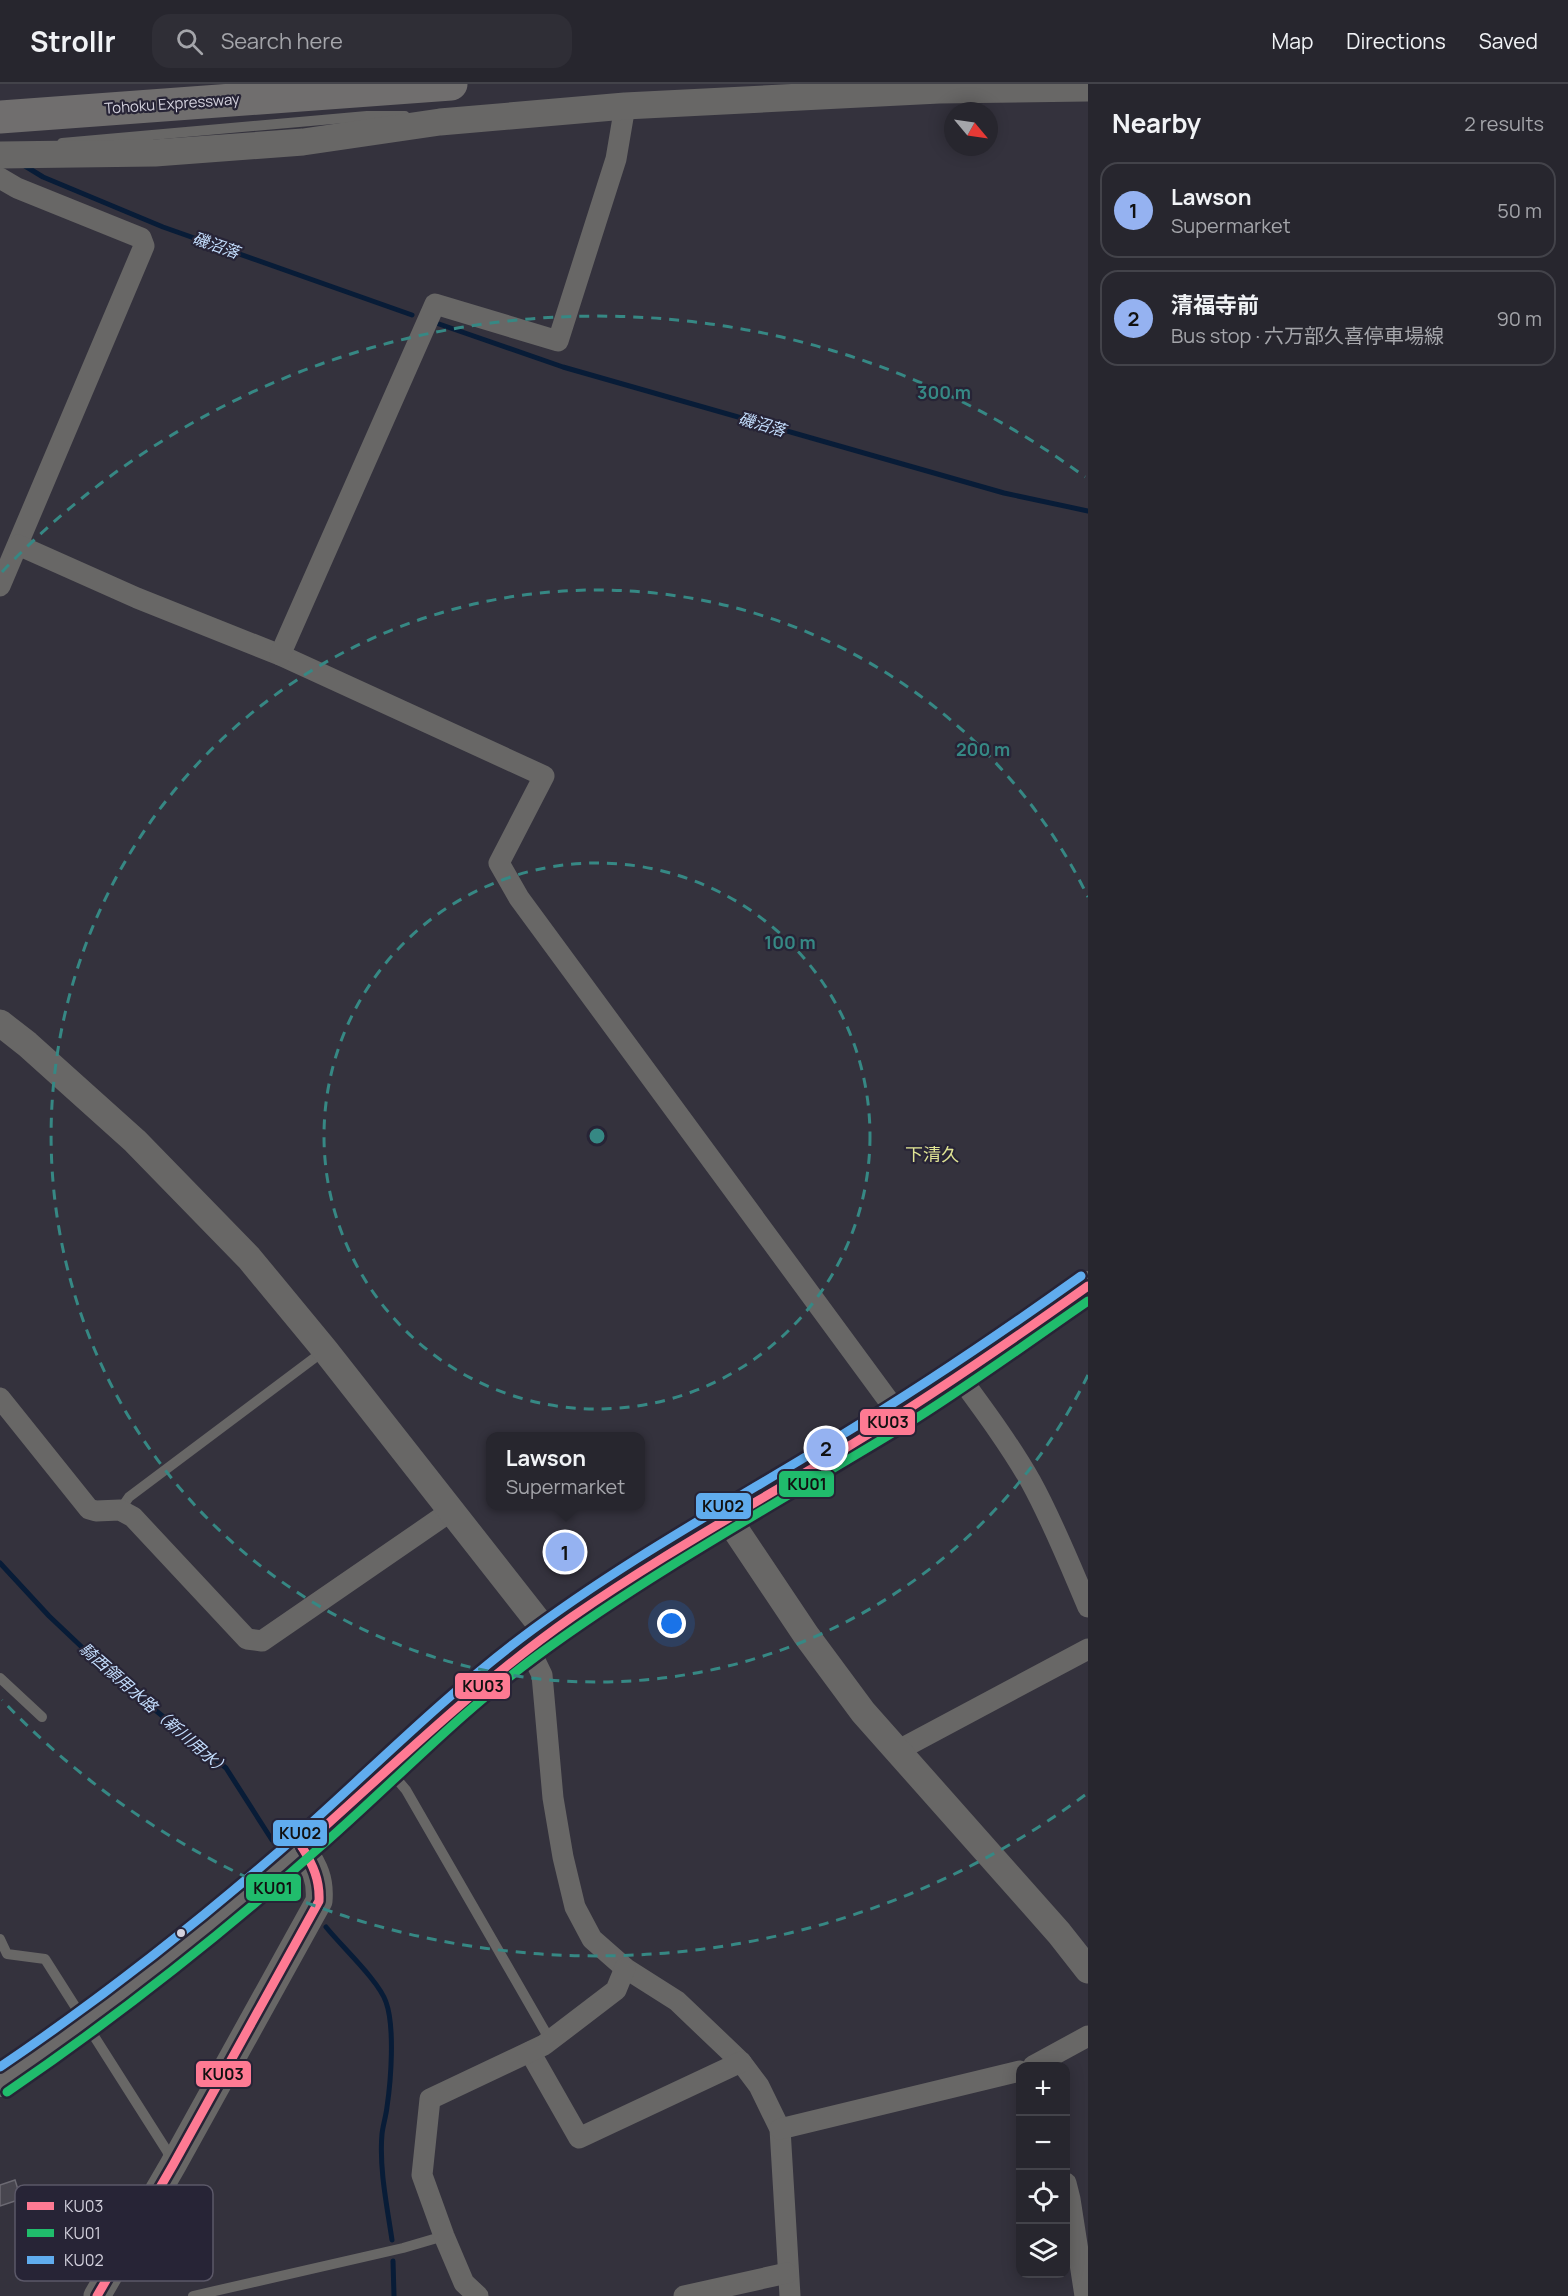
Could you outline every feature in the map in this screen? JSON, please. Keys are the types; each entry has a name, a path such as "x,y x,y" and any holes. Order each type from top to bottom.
{"highway":[{"name":"Tohoku Expressway","path":"0,117 452,84"}],"main road":[{"path":"0,2082 143,1980 302,1847 466,1698 539,1641 651,1564 960,1376 1088,1286"}],"street":[{"path":"0,155 155,153 292,143 440,122 625,106 939,90 1088,88"},
{"path":"279,655 435,304 558,341 616,159 625,106"},
{"path":"0,178 17,188 141,238 144,246 0,586"},
{"path":"18,545 138,598 279,655 544,776 499,863 519,898 899,1415"},
{"path":"0,1023 27,1044 135,1141 249,1258 451,1510 539,1641 553,1798 563,1857 575,1907 592,1939 625,1968 678,2001 741,2062 759,2086 780,2129 790,2296"},
{"path":"960,1376 1008,1444 1031,1482 1050,1519 1088,1607"},
{"path":"0,1398 89,1509 120,1510 134,1517 247,1639 262,1641 451,1510"},
{"path":"728,1517 836,1677 897,1751 1059,1933 1088,1970"},
{"path":"897,1751 1088,1649"},
{"path":"161,2185 319,1901 320,1885 315,1870 302,1847"},
{"path":"478,2296 464,2283 422,2175 430,2099 530,2052 550,2040 616,1990 625,1968"},
{"path":"1043,2062 1088,2036"},
{"path":"530,2052 579,2138 741,2062"},
{"path":"780,2129 1016,2072"},
{"path":"1075,2192 1085,2296"},
{"path":"684,2296 787,2273"},
{"path":"97,2296 106,2281"}],"lane":[{"path":"120,1510 129,1497 325,1350"},
{"path":"0,1678 42,1717"},
{"path":"388,1768 406,1790 550,2040"},
{"path":"0,1939 4,1956 45,1959 167,2151 173,2165"},
{"path":"193,2296 403,2248 444,2236"}],"building":[{"path":"15,2180 15,2201 0,2206 0,2185"}],"waterway":[{"name":"磯沼落","path":"25,166 43,177 163,227 412,315"},
{"name":"磯沼落","path":"439,324 563,367 1004,493 1088,511"},
{"name":"騎西領用水路（新川用水）","path":"0,1563 49,1616 105,1669 226,1768 272,1840"},
{"name":"騎西領用水路（新川用水）","path":"326,1927 376,1984 389,2013 391,2069 381,2147 392,2240"},
{"name":"騎西領用水路（新川用水）","path":"393,2261 394,2296"}],"transit line":[{"name":"KU02","path":"0,2067 119,1982 234,1890 438,1707 520,1639 639,1557 935,1376 1081,1276"},
{"name":"KU03","path":"302,1847 467,1699 572,1617 676,1550 913,1406 1088,1286"},
{"name":"KU01","path":"7,2092 128,2005 245,1912 347,1823 481,1700 538,1655 672,1565 904,1426 1088,1301"},
{"name":"KU03","path":"161,2185 319,1901 315,1873 302,1847"},
{"name":"KU03","path":"97,2296 106,2281"}],"place":[{"name":"清福寺前","path":"826,1448"},
{"name":"Lawson","path":"565,1552"}],"district":[{"name":"下清久","path":"932,1155"}]}
